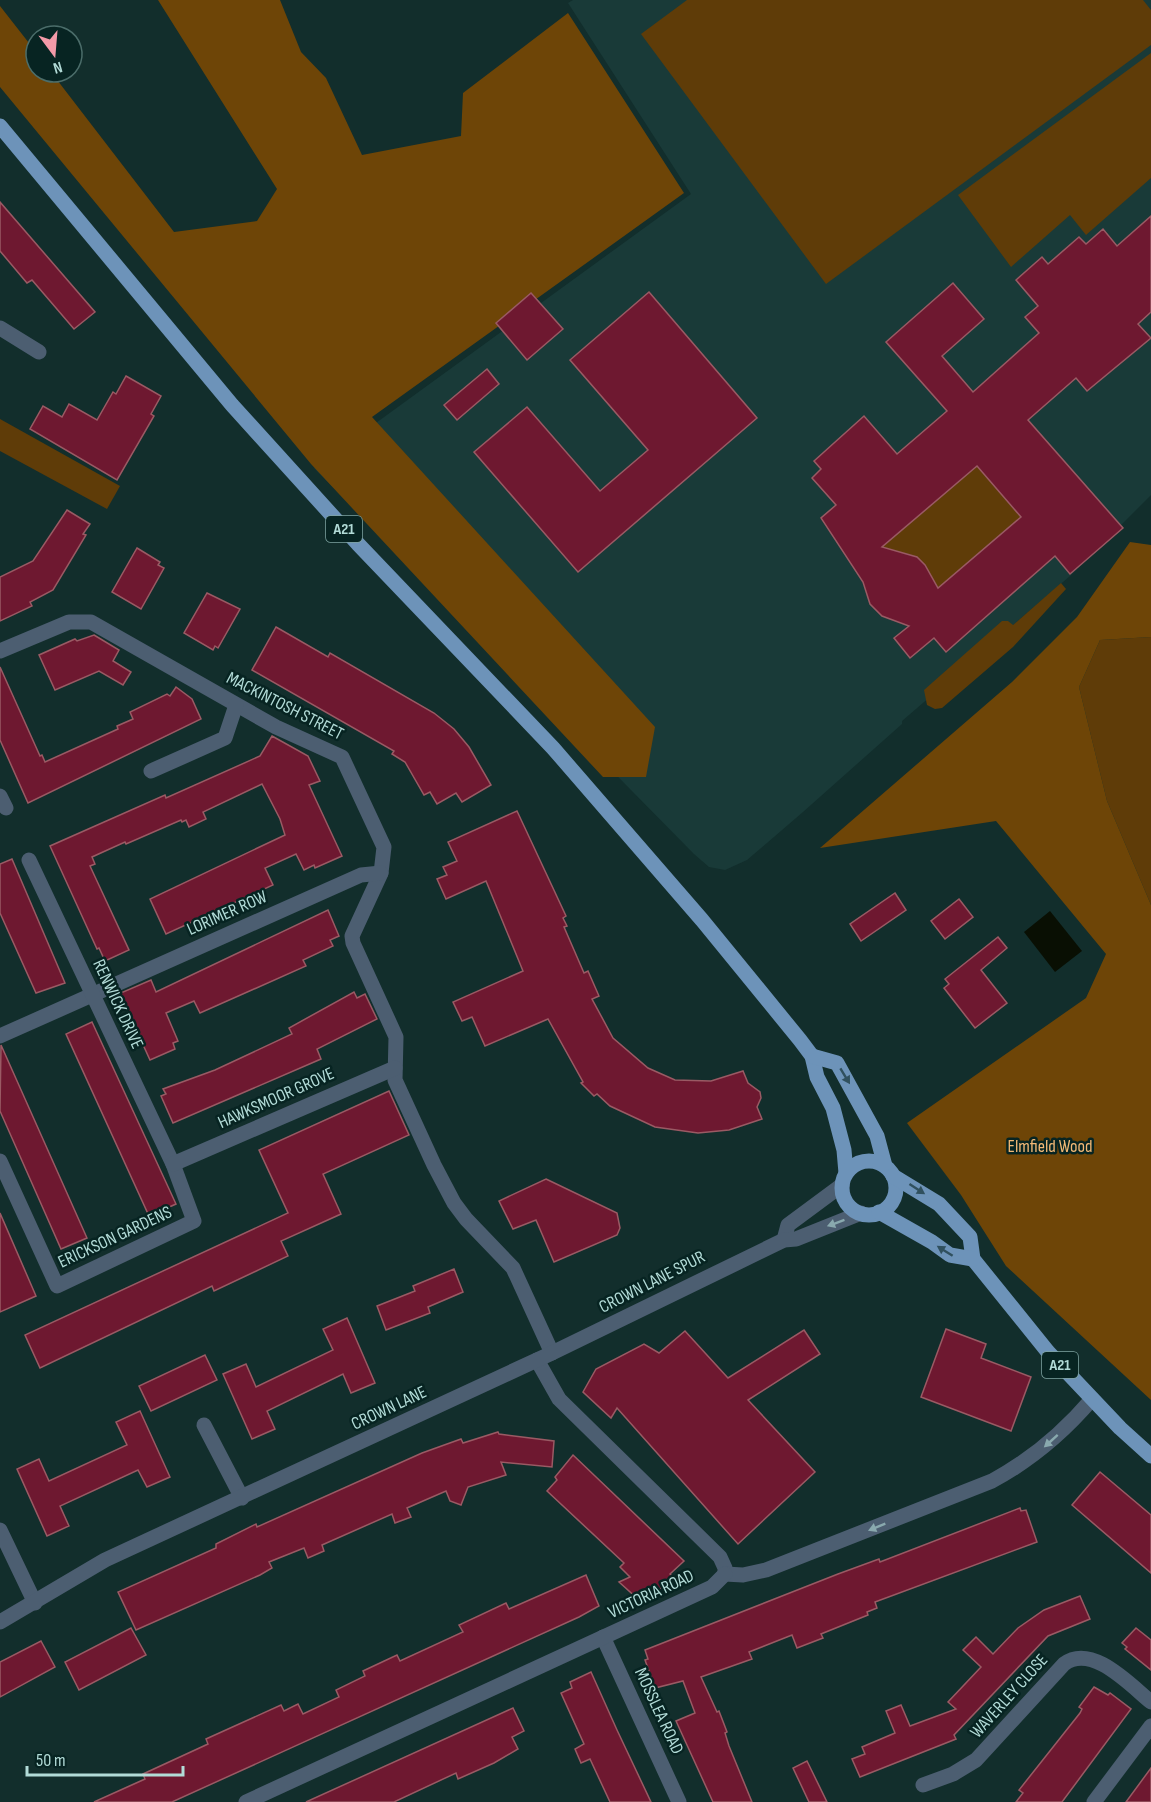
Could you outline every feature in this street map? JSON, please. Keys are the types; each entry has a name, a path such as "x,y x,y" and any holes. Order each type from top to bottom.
{"main road":[{"name":"A21","path":"0,126 232,405 350,536 553,748 695,912 812,1056 817,1077 836,1117 844,1179"},
{"name":"A21","path":"812,1056 837,1063 878,1136 889,1171 939,1204 970,1237 973,1259 1048,1352 1092,1399 1151,1455"},
{"path":"879,1212 893,1199 895,1190 889,1171 865,1161 844,1179 847,1203 861,1213 879,1212 950,1255 973,1259"}],"street":[{"path":"0,328 39,352"},
{"name":"MACKINTOSH STREET","path":"0,651 69,622 91,622 276,728 342,757 384,847 381,873 352,936 353,943 396,1036 394,1080 454,1203 513,1268 552,1353"},
{"path":"152,771 225,738 236,705"},
{"name":"RENWICK DRIVE","path":"29,860 173,1164"},
{"name":"LORIMER ROW","path":"0,1036 361,875 381,873"},
{"name":"HAWKSMOOR GROVE","path":"173,1164 394,1068"},
{"name":"ERICKSON GARDENS","path":"0,1161 57,1286 194,1221 173,1164"},
{"path":"784,1240 788,1225 844,1179"},
{"name":"CROWN LANE SPUR","path":"537,1360 784,1240 796,1239 861,1213"},
{"path":"537,1360 559,1400 720,1557 725,1574 743,1575 766,1570 992,1481 1032,1457 1077,1417 1092,1399"},
{"name":"CROWN LANE","path":"0,1622 92,1567 537,1360"},
{"path":"204,1425 242,1498"},
{"path":"0,1530 35,1603"},
{"name":"VICTORIA ROAD","path":"246,1802 712,1587 725,1574"},
{"name":"MOSSLEA ROAD","path":"603,1637 679,1802"},
{"name":"WAVERLEY CLOSE","path":"923,1785 953,1774 976,1760 1064,1664 1074,1658 1088,1658 1102,1665 1151,1702"},
{"path":"1094,1802 1151,1726"}],"shaded area":[{"path":"573,0 1151,0 1151,495 1070,576 902,721 902,724 803,812 747,860 725,870 709,867 694,854 314,468 691,194 568,3"},
{"path":"687,0 1143,0 1151,10 1151,45 826,284 641,34"},
{"path":"1151,53 1151,178 1086,235 1070,215 1011,267 958,195"},
{"path":"0,419 120,486 107,509 0,451"},
{"path":"977,466 1021,517 933,593 926,569 914,557 897,552 873,554"},
{"path":"1061,583 1066,589 1013,647 942,708 935,709 927,705 924,690 1002,621 1008,621 1013,625"},
{"path":"1151,637 1151,905 1107,801 1079,687 1100,640"},
{"path":"1050,911 1082,951 1055,972 1024,932"}],"green space":[{"path":"158,0 280,0 301,52 326,78 362,155 461,136 463,93 568,13 684,193 372,417 655,727 646,777 603,777 311,464 0,87 0,6 24,37 24,84 60,84 174,232 257,221 277,189"},
{"name":"Elmfield Wood","path":"1130,542 1151,545 1151,637 1100,640 1079,687 1107,801 1151,905 1151,1400 1006,1266 961,1195 907,1123 1086,998 1106,954 996,821 820,848 1012,682 1077,617"}],"building":[{"path":"0,202 95,312 74,329 32,280 27,283 0,251"},
{"path":"1151,216 1151,312 1138,324 1151,338 1087,391 1076,378 1028,420 1123,528 1070,574 1055,556 946,652 934,638 910,658 894,638 909,626 882,616 870,604 863,582 821,518 836,505 812,478 821,469 814,461 864,416 897,454 947,411 886,342 953,283 984,319 942,356 973,392 1039,333 1025,317 1038,306 1016,280 1042,257 1048,264 1079,237 1086,244 1103,229 1117,246","holes":["977,466 1021,517 938,588 925,565 917,557 882,547"]},
{"path":"649,292 757,418 578,572 474,452 527,407 600,491 648,450 570,360"},
{"path":"531,293 563,329 527,360 496,323"},
{"path":"487,369 499,384 457,420 444,405"},
{"path":"126,376 161,396 151,414 154,416 117,480 30,429 43,406 62,417 69,404 97,420 113,392 116,394"},
{"path":"67,510 90,524 83,534 86,535 53,590 30,602 32,606 0,621 0,577 33,561"},
{"path":"137,548 160,562 158,565 164,568 141,609 112,592"},
{"path":"207,593 240,609 218,648 215,646 213,650 184,633"},
{"path":"276,627 328,657 330,653 434,713 454,729 469,747 491,785 462,802 456,793 437,804 430,792 424,795 405,762 392,754 394,751 252,670"},
{"path":"94,635 119,650 113,661 131,672 123,685 99,671 55,690 39,655 75,639 77,641"},
{"path":"0,667 40,756 42,755 45,762 118,729 117,726 133,719 130,712 167,694 170,696 176,687 192,699 201,719 28,803 0,740"},
{"path":"272,736 308,756 320,781 309,785 342,856 315,868 314,865 304,870 296,854 265,868 273,885 166,934 150,899 285,835 280,819 262,784 203,812 206,819 189,827 186,820 182,822 181,820 126,844 125,842 92,857 95,864 90,866 129,950 105,961 99,948 97,949 50,846 260,756"},
{"path":"517,811 566,916 563,918 567,926 564,927 584,973 588,971 599,996 592,999 613,1038 648,1068 675,1080 711,1081 743,1071 748,1083 760,1092 761,1098 757,1107 762,1119 729,1130 698,1133 655,1127 610,1106 597,1094 594,1096 581,1083 583,1082 548,1019 485,1046 472,1017 462,1021 453,1002 523,971 486,881 446,899 437,879 447,875 443,867 457,861 448,842"},
{"path":"12,859 65,983 36,993 0,913 0,864"},
{"path":"895,893 906,910 861,941 850,924"},
{"path":"959,899 973,917 945,939 931,921"},
{"path":"328,910 339,936 330,940 333,946 303,960 306,966 200,1013 194,1001 166,1013 178,1041 173,1043 175,1049 150,1060 125,1005 122,1006 116,995 151,980 156,992"},
{"path":"998,937 1007,948 981,970 1007,1003 975,1028 944,988 949,984 945,979"},
{"path":"354,992 357,998 365,994 377,1019 317,1049 321,1059 173,1123 161,1096 166,1094 163,1089 215,1070 292,1034 289,1028"},
{"path":"92,1022 176,1204 149,1216 66,1034"},
{"path":"1,1045 87,1238 61,1249 0,1111"},
{"path":"389,1091 409,1135 323,1174 341,1214 281,1241 288,1256 214,1291 212,1286 40,1368 25,1335 288,1213 259,1150"},
{"path":"546,1179 617,1213 620,1228 617,1235 554,1262 536,1220 513,1229 499,1201"},
{"path":"0,1213 36,1296 0,1312"},
{"path":"454,1269 463,1292 428,1307 430,1313 386,1330 377,1306 415,1291 413,1286"},
{"path":"347,1318 375,1383 351,1393 343,1374 267,1411 275,1429 252,1439 223,1374 246,1364 256,1387 333,1350 323,1329"},
{"path":"946,1329 986,1344 981,1358 1031,1377 1011,1431 921,1397"},
{"path":"804,1330 820,1354 748,1400 815,1472 738,1544 617,1408 611,1418 583,1392 596,1369 644,1344 659,1353 685,1331 728,1378"},
{"path":"205,1355 217,1380 151,1411 139,1386"},
{"path":"140,1411 170,1477 147,1487 138,1470 60,1506 69,1526 47,1536 17,1469 39,1459 49,1481 127,1445 116,1422"},
{"path":"498,1432 499,1434 554,1441 552,1467 501,1462 506,1475 468,1487 461,1505 450,1501 446,1491 407,1508 411,1517 395,1523 392,1514 322,1545 324,1551 308,1558 304,1548 269,1562 272,1568 260,1575 136,1630 118,1592 216,1548 216,1544 256,1524 257,1527 422,1453 461,1439 463,1443"},
{"path":"573,1455 684,1561 670,1574 677,1581 638,1599 619,1582 630,1577 620,1567 624,1563 547,1491"},
{"path":"1100,1472 1151,1515 1151,1573 1072,1505"},
{"path":"1020,1508 1021,1511 1026,1510 1037,1542 875,1602 877,1608 867,1612 868,1615 821,1634 823,1638 797,1648 792,1635 749,1652 752,1659 701,1677 717,1712 719,1711 727,1732 725,1733 729,1746 752,1802 713,1802 676,1721 695,1713 683,1681 655,1688 645,1660 648,1659 645,1650 838,1574 879,1559 880,1562"},
{"path":"586,1575 599,1606 579,1617 172,1802 94,1802 145,1779 143,1774 208,1744 206,1739 281,1705 284,1711 298,1704 303,1714 339,1697 336,1690 365,1676 363,1671 397,1655 400,1661 463,1632 459,1625 506,1603 509,1609"},
{"path":"1080,1596 1090,1619 1048,1636 954,1735 956,1739 860,1777 852,1759 865,1754 862,1747 895,1733 886,1711 901,1705 910,1726 956,1709 948,1702 981,1667 963,1650 976,1637 993,1654 1018,1628 1044,1610"},
{"path":"131,1628 146,1655 79,1690 65,1662"},
{"path":"1136,1628 1151,1640 1151,1670 1125,1649 1127,1647 1122,1643"},
{"path":"41,1641 55,1667 0,1697 0,1662"},
{"path":"591,1672 651,1802 610,1802 590,1759 581,1763 575,1749 584,1744 561,1693 572,1688 570,1682"},
{"path":"1094,1687 1108,1695 1110,1693 1131,1709 1062,1802 1016,1802 1023,1793 1019,1790 1080,1713 1082,1709 1079,1707"},
{"path":"513,1708 524,1731 512,1737 518,1749 494,1763 458,1779 456,1773 394,1802 306,1802"},
{"path":"807,1761 827,1802 809,1802 793,1768"},
{"path":"1151,1768 1151,1802 1126,1802"}]}
